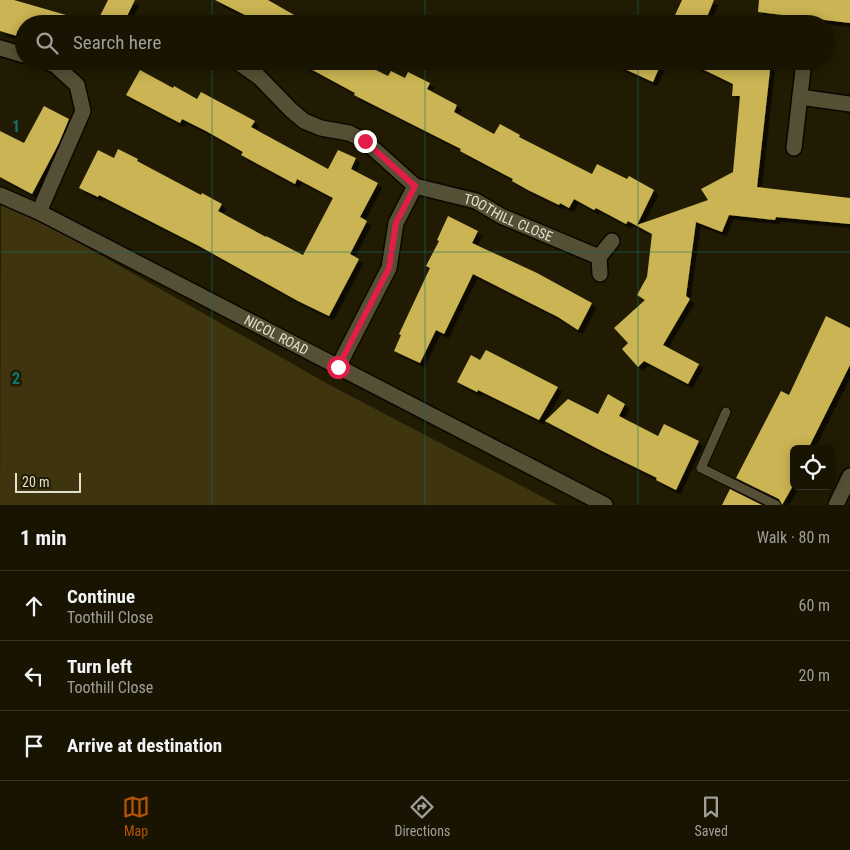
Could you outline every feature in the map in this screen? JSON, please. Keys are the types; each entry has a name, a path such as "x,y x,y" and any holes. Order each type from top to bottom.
{"street":[{"path":"0,48 15,52"},
{"path":"39,212 83,111 77,84 61,70"},
{"name":"TOOTHILL CLOSE","path":"248,70 304,121 322,128 349,133 365,141 415,186 476,202 501,216 599,257"},
{"path":"794,148 803,70"},
{"path":"800,97 850,104"},
{"path":"338,367 389,268 396,223 415,186"},
{"name":"NICOL ROAD","path":"0,195 39,212 606,505"},
{"path":"600,274 599,257 612,241"},
{"path":"841,502 850,476"}],"lane":[{"path":"726,412 701,468 776,505"}],"shaded area":[{"path":"1,201 37,219 328,384 558,505 0,505"}],"building":[{"path":"0,0 14,0 66,15 15,15 15,35 0,31"},
{"path":"108,0 135,0 128,15 100,15"},
{"path":"215,0 268,0 294,15 245,15"},
{"path":"682,0 714,0 708,15 675,15"},
{"path":"759,0 850,0 850,23 835,21 835,15 783,15 758,12"},
{"path":"140,70 197,99 201,92 255,121 251,127 328,169 338,150 356,158 351,169 378,183 360,217 367,221 350,254 359,259 329,316 199,246 99,195 98,197 79,188 98,150 114,158 118,149 201,195 202,193 222,204 218,211 303,255 333,198 297,179 295,184 241,155 243,152 206,131 182,119 180,123 126,95"},
{"path":"313,70 376,70 388,76 391,71 405,78 408,72 430,83 427,89 457,105 454,112 494,134 500,124 520,135 519,137 592,174 597,164 627,179 629,176 654,190 637,225 708,200 701,189 733,172 740,96 732,96 733,84 704,70 770,70 757,187 850,198 850,224 776,217 775,220 729,215 722,232 696,222 686,296 690,299 663,345 699,364 688,384 644,361 638,367 622,349 628,343 614,328 645,300 637,295 647,277 652,234 628,221 626,224 574,199 569,208 560,203 559,205 512,181 513,179 460,151 461,149 354,95 355,93"},
{"path":"627,70 658,70 653,82"},
{"path":"44,106 69,119 59,143 32,194 0,177 0,131 24,143"},
{"path":"448,216 478,231 472,243 537,273 592,303 578,330 558,317 473,274 444,334 436,330 420,363 394,351 401,335 399,334 430,268 426,266 439,241 437,240"},
{"path":"826,316 850,328 850,365 810,445 790,445 791,490 782,505 779,499 736,478 781,391 789,395"},
{"path":"486,350 558,387 539,420 478,390 477,392 457,382 471,355 480,360"},
{"path":"608,394 625,404 619,416 658,436 664,424 699,441 676,490 656,480 657,478 545,421 568,399 598,414"},
{"path":"730,489 762,505 722,505"}],"route":[{"path":"338,367 389,268 396,223 415,186 365,141"}]}
